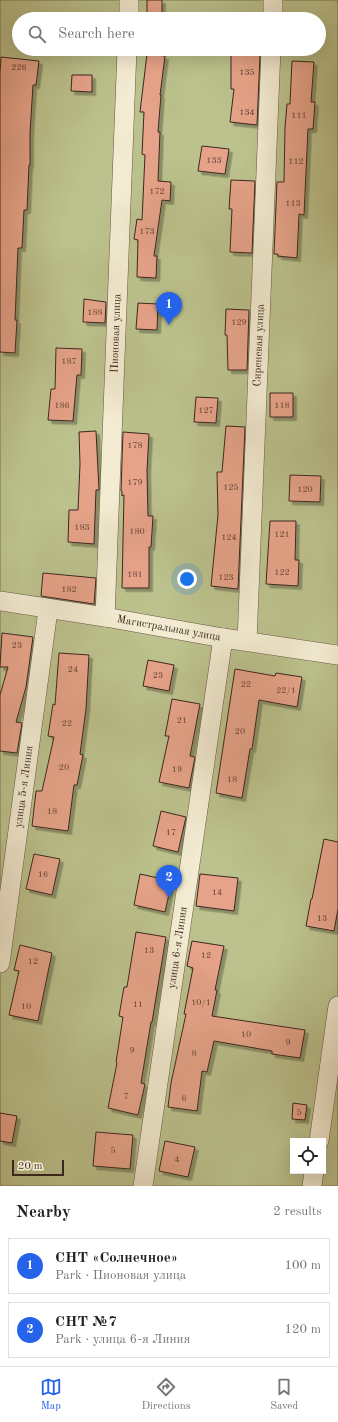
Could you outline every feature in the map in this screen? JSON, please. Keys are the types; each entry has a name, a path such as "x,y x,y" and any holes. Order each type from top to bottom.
{"street":[{"path":"129,0 129,12"},
{"path":"272,12 273,0"},
{"name":"Пионовая улица","path":"104,617 127,56"},
{"name":"Сиреневая улица","path":"247,641 271,56"},
{"name":"Магистральная улица","path":"0,601 48,610 104,617 223,638 338,655"},
{"name":"улица 5-я Линия","path":"0,963 48,610"},
{"name":"улица 6-я Линия","path":"143,1186 223,638"},
{"path":"319,1138 338,1006"},
{"path":"312,1186 314,1174"}],"green space":[{"path":"0,0 338,0 338,1186 0,1186"}],"building":[{"path":"147,0 162,0 162,12 147,12"},
{"path":"147,56 165,56 160,95 158,181 171,182 170,201 162,200 154,256 157,256 156,278 137,277 138,240 134,239 137,219 142,220 145,155 142,154 144,112 140,112"},
{"path":"231,56 260,56 257,125 230,122 234,89 231,89"},
{"path":"1,57 39,61 36,85 33,85 27,210 24,210 22,248 18,248 15,353 0,352"},
{"path":"292,61 314,62 311,102 315,102 313,129 308,129 304,215 299,214 297,258 278,256 278,254 274,254 277,182 284,182 285,128 287,104 290,104"},
{"path":"72,75 92,75 92,92 71,91"},
{"path":"202,146 229,149 225,174 198,171"},
{"path":"231,180 255,181 252,253 230,252 232,209 229,209"},
{"path":"84,299 106,302 105,323 83,322"},
{"path":"138,303 158,304 157,330 136,329"},
{"path":"226,309 249,310 247,370 228,370 227,335 225,335"},
{"path":"56,348 82,349 81,375 77,375 73,421 48,420 51,389 55,389"},
{"path":"270,393 293,393 293,417 270,417"},
{"path":"196,397 218,398 216,423 194,422"},
{"path":"226,426 245,427 238,589 211,586 218,515 217,472 222,472"},
{"path":"96,431 99,490 96,490 94,544 68,542 69,510 78,510 80,464 79,432"},
{"path":"123,432 149,434 147,471 148,516 153,516 151,547 149,547 149,588 122,588 124,495 122,496 121,491"},
{"path":"290,475 321,476 320,502 289,501"},
{"path":"270,521 296,521 295,560 299,560 298,586 266,584"},
{"path":"43,573 96,578 94,604 41,596"},
{"path":"2,633 33,637 26,687 16,722 22,723 17,753 0,751 0,695 8,667 0,667"},
{"path":"59,653 89,655 86,709 80,754 83,755 77,785 74,785 68,831 32,826 36,791 42,791 54,737 48,736 53,704 55,705"},
{"path":"148,660 174,665 169,691 143,686"},
{"path":"235,669 275,676 276,673 302,677 297,707 259,700 252,749 250,749 242,798 216,793"},
{"path":"172,699 200,704 190,756 195,757 189,788 159,782 169,736 165,736"},
{"path":"161,811 186,817 178,852 153,846"},
{"path":"324,839 338,842 338,909 334,931 306,926"},
{"path":"34,854 60,859 52,895 26,889"},
{"path":"140,874 172,881 165,912 134,905"},
{"path":"200,874 238,878 234,911 196,906"},
{"path":"136,932 166,937 141,1083 145,1084 138,1115 108,1108 117,1063 123,1017 119,1016 124,987 127,987"},
{"path":"192,941 224,946 215,990 217,990 212,1016 305,1030 300,1058 272,1054 272,1051 214,1041 207,1072 202,1071 197,1111 168,1107 171,1083 186,1014 184,1014 193,968 187,966"},
{"path":"20,945 52,953 38,1021 9,1015 19,971 14,970"},
{"path":"293,1103 307,1105 305,1120 292,1119"},
{"path":"0,1113 17,1116 12,1143 0,1141"},
{"path":"96,1132 133,1135 130,1169 93,1166"},
{"path":"165,1141 195,1147 188,1177 159,1171"}],"place":[{"name":"СНТ «Солнечное»","path":"169,325"},
{"name":"СНТ №7","path":"169,898"}]}
